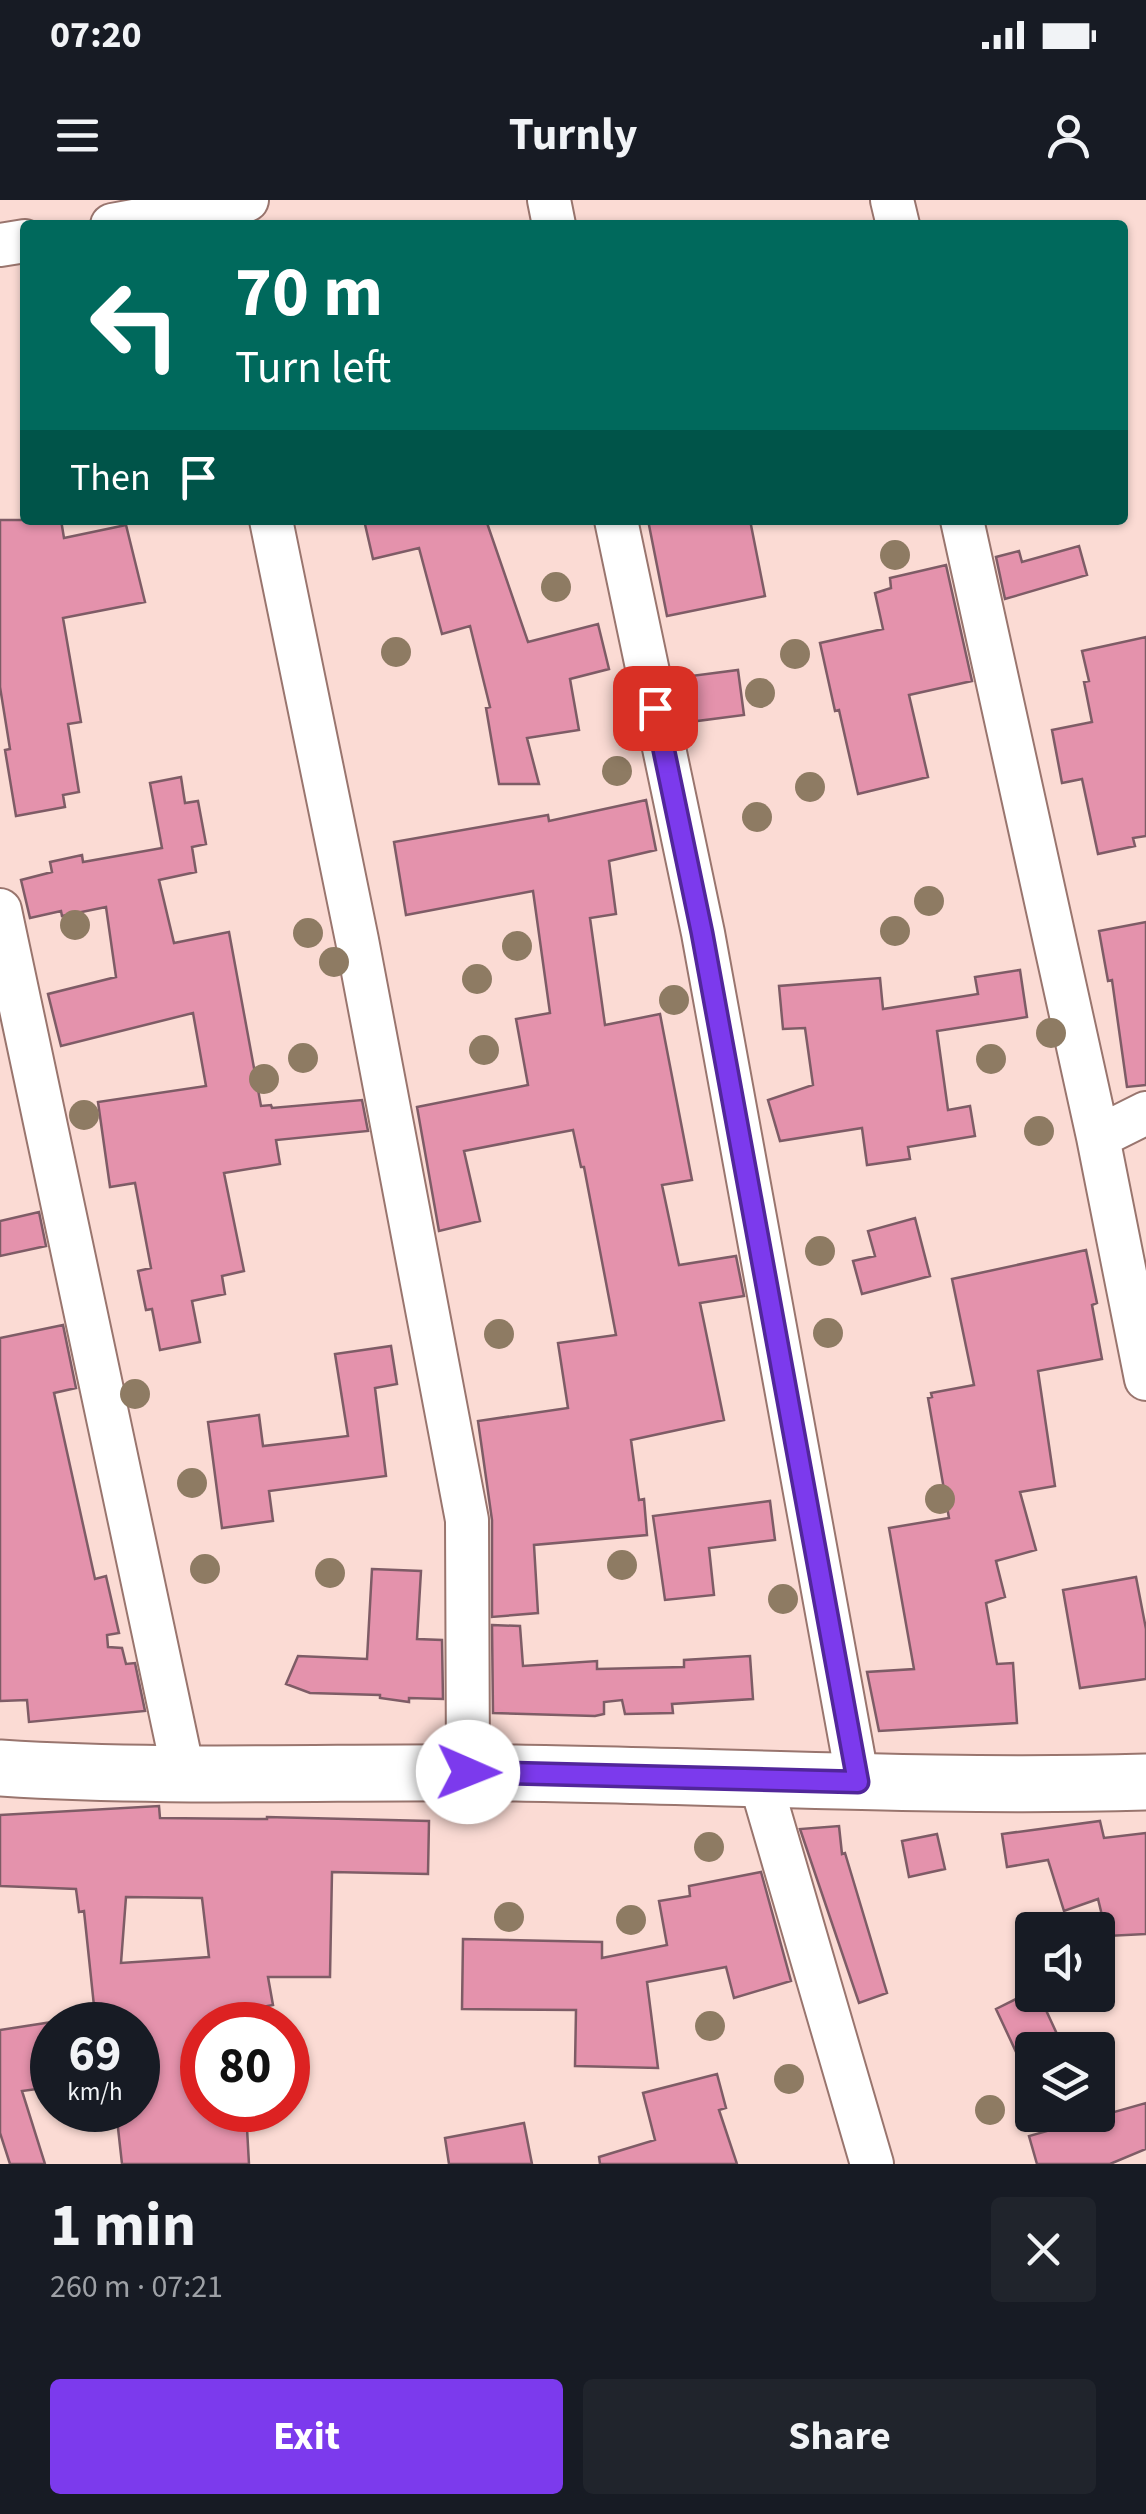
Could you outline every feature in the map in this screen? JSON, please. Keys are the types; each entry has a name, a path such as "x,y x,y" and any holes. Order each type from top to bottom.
{"highway":[{"path":"0,1768 75,1774 468,1772 1012,1786 1146,1782"}],"street":[{"path":"144,220 221,208"},
{"path":"272,525 357,940 466,1520 470,1580 468,1772"},
{"path":"617,525 702,933 858,1782"},
{"path":"963,525 1098,1137 1146,1379"},
{"path":"0,910 16,1068 183,1772"},
{"path":"1098,1137 1146,1114"},
{"path":"759,1778 872,2164"}],"building":[{"path":"0,520 20,520 20,525 62,525 64,538 126,525 145,602 63,618 81,722 68,724 79,792 63,795 65,807 16,816 0,687"},
{"path":"365,525 488,525 528,642 598,624 609,669 570,679 579,730 527,738 539,784 499,784 486,708 490,707 470,626 442,634 419,548 373,559"},
{"path":"649,525 751,525 765,596 667,616"},
{"path":"1079,546 1087,575 1005,599 996,557 1019,551 1022,562"},
{"path":"946,565 972,681 909,695 928,777 858,794 820,643 883,629 875,593 891,588 890,578"},
{"path":"1146,637 1146,836 1133,838 1135,846 1098,854 1082,779 1062,783 1052,730 1092,722 1082,651"},
{"path":"738,670 744,715 697,721 691,676"},
{"path":"181,777 185,803 198,801 206,844 192,847 196,872 159,880 174,943 229,932 261,1106 362,1100 368,1131 276,1140 280,1164 224,1173 244,1271 222,1276 225,1294 192,1301 200,1342 160,1350 152,1309 146,1310 138,1271 151,1268 135,1183 110,1187 98,1102 206,1086 193,1013 61,1046 48,994 116,977 106,907 30,918 21,880 52,872 50,862 82,855 83,862 162,848 150,783"},
{"path":"646,800 656,850 609,861 616,914 590,918 605,1025 660,1014 692,1180 662,1185 679,1265 736,1256 744,1296 700,1303 724,1420 631,1440 639,1500 644,1499 647,1535 534,1545 538,1613 492,1617 492,1520 478,1421 568,1408 558,1343 616,1335 584,1167 573,1130 464,1151 480,1221 439,1231 417,1107 528,1085 516,1019 550,1013 533,891 406,915 394,842 548,815 549,821"},
{"path":"1146,922 1146,1085 1127,1087 1112,980 1108,981 1099,931"},
{"path":"1020,970 1027,1017 937,1031 948,1110 970,1106 975,1136 908,1147 910,1159 867,1165 862,1128 780,1141 768,1100 813,1085 805,1028 783,1029 779,986 880,978 883,1009 978,994 975,977"},
{"path":"39,1212 46,1246 0,1256 0,1221"},
{"path":"915,1218 930,1276 862,1294 853,1261 875,1256 868,1231"},
{"path":"1086,1250 1097,1303 1092,1305 1102,1359 1038,1371 1055,1486 1020,1492 1036,1550 996,1561 1005,1597 986,1603 997,1664 1013,1663 1017,1723 879,1731 867,1672 914,1669 889,1528 949,1518 928,1398 931,1393 974,1385 952,1279"},
{"path":"63,1325 76,1388 54,1393 95,1579 106,1576 119,1633 107,1635 108,1647 122,1648 126,1664 135,1663 145,1711 29,1722 27,1700 0,1701 0,1338"},
{"path":"391,1346 397,1384 375,1388 386,1476 269,1491 273,1521 222,1528 208,1422 259,1415 263,1446 348,1436 335,1354"},
{"path":"770,1501 775,1540 709,1548 714,1595 665,1600 653,1516"},
{"path":"372,1569 421,1571 417,1639 442,1640 443,1699 409,1698 409,1702 380,1695 310,1693 286,1684 298,1656 367,1659"},
{"path":"1136,1577 1146,1629 1146,1679 1080,1688 1063,1590"},
{"path":"492,1625 520,1626 523,1666 597,1661 597,1669 684,1667 684,1660 750,1656 753,1699 672,1704 673,1713 625,1714 622,1700 604,1702 604,1714 595,1716 493,1713"},
{"path":"159,1806 160,1818 429,1821 428,1874 332,1872 330,1977 268,1977 272,2002 180,2002 180,2132 247,2132 249,2164 122,2164 118,2132 160,2132 160,2002 94,2002 84,1911 79,1912 76,1889 0,1886 0,1815","holes":["126,1897 202,1898 209,1957 121,1963"]},
{"path":"1100,1821 1104,1838 1146,1833 1146,1934 1115,1936 1115,1912 1101,1912 1098,1899 1064,1911 1048,1860 1007,1867 1002,1834"},
{"path":"839,1826 842,1854 845,1853 887,1993 859,2003 800,1829"},
{"path":"937,1834 945,1869 909,1877 902,1841"},
{"path":"761,1872 791,1981 734,1998 726,1967 647,1982 658,2068 575,2066 576,2010 462,2009 463,1939 602,1942 602,1958 667,1945 659,1901 690,1896 689,1886"},
{"path":"1015,2000 1015,2012 1047,2012 1056,2032 1015,2032 1015,2050 996,2009"},
{"path":"30,2025 30,2090 22,2091 30,2132 35,2132 45,2164 10,2164 0,2133 0,2030"},
{"path":"717,2074 726,2108 719,2110 737,2164 600,2164 599,2157 655,2140 643,2093"},
{"path":"1146,2103 1146,2149 1110,2164 1037,2164 1029,2136 1043,2132 1115,2132 1115,2112"},
{"path":"524,2123 532,2164 449,2164 445,2138"}],"route":[{"path":"468,1772 858,1782 702,933 655,708"}]}
